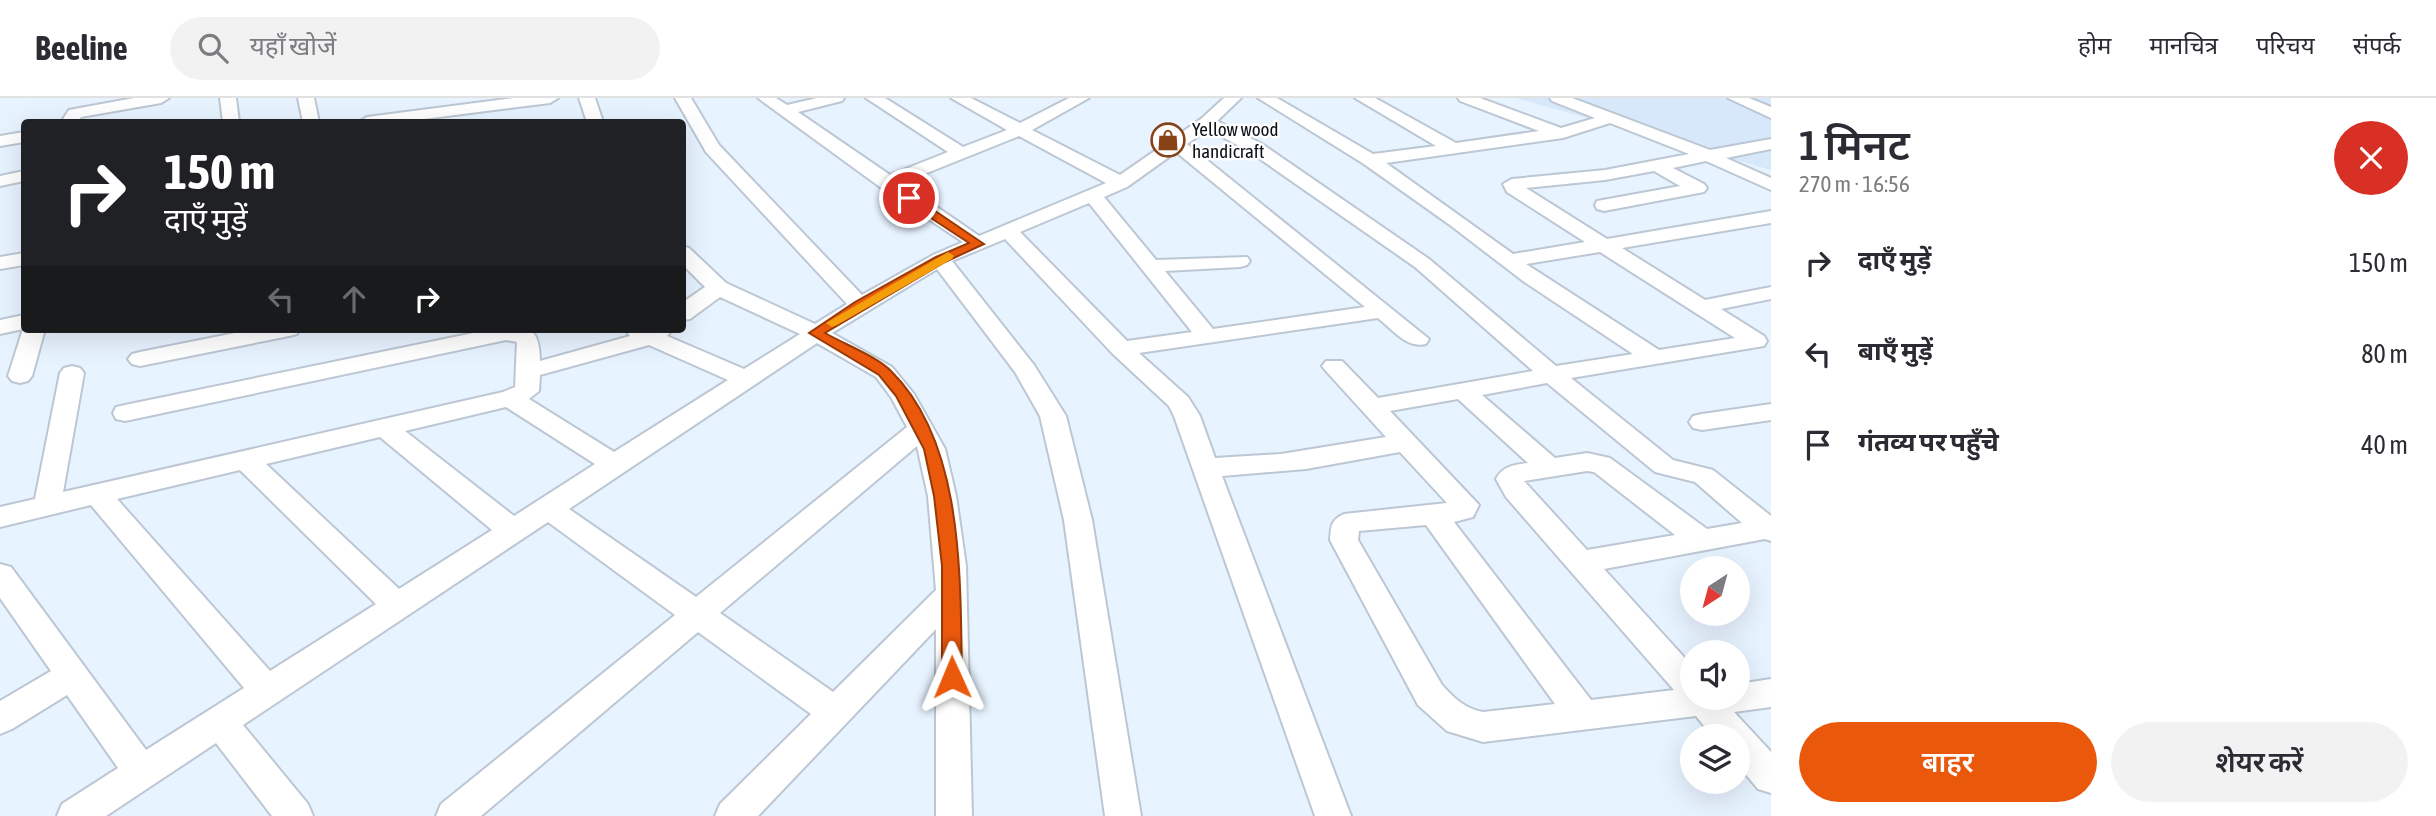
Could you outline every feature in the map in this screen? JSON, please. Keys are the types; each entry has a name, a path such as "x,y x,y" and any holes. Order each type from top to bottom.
{"street":[{"path":"228,98 231,119"},
{"path":"306,98 310,119"},
{"path":"381,98 388,119"},
{"path":"412,119 437,118 459,104 550,98"},
{"path":"587,98 594,119"},
{"path":"683,98 712,148 860,305"},
{"path":"766,98 887,184 978,244"},
{"path":"784,111 836,98"},
{"path":"874,98 961,153"},
{"path":"959,98 1121,183"},
{"path":"1042,98 1062,108"},
{"path":"887,184 1018,131 1081,98"},
{"path":"75,816 860,305 940,259 1121,183 1207,122 1233,98"},
{"path":"1266,98 1370,160 1457,220 1509,261 1654,357"},
{"path":"1363,98 1451,147"},
{"path":"1466,98 1559,133"},
{"path":"1558,98 1709,156 1771,185"},
{"path":"1736,98 1771,113"},
{"path":"510,101 514,119"},
{"path":"71,119 75,113 155,103"},
{"path":"1370,160 1559,133 1610,118"},
{"path":"1207,122 1256,148 1422,263 1551,374 1664,466 1679,472 1693,471 1704,475 1770,529"},
{"path":"0,141 21,138"},
{"path":"1175,144 1418,339"},
{"path":"1764,340 1701,307 1510,185 1605,175 1771,144"},
{"path":"1604,205 1698,188 1657,166"},
{"path":"0,181 21,177"},
{"path":"1093,196 1208,337"},
{"path":"1509,261 1771,217"},
{"path":"1008,231 1121,349 1179,402 1187,416 1333,816"},
{"path":"940,259 1026,370 1053,416 1078,520 1123,816"},
{"path":"0,263 21,260"},
{"path":"686,261 718,288 816,333 884,372 902,394 932,449 942,496 951,594 954,816"},
{"path":"1151,266 1240,261"},
{"path":"686,311 718,288"},
{"path":"1701,307 1771,293"},
{"path":"1121,349 1382,312"},
{"path":"0,327 21,323"},
{"path":"20,376 33,333"},
{"path":"140,359 269,333"},
{"path":"0,517 510,398 527,391 527,340 520,334 506,333 125,413"},
{"path":"529,371 644,333"},
{"path":"649,333 746,379"},
{"path":"1372,407 1551,374 1764,340"},
{"path":"1334,366 1465,505 1463,510 1433,515 1354,521 1345,525 1343,532 1344,540 1430,695 1446,713 1464,725 1473,726 1583,716 1680,701"},
{"path":"47,507 72,373"},
{"path":"1462,390 1550,468"},
{"path":"510,398 615,465"},
{"path":"1702,422 1771,412"},
{"path":"386,428 513,531"},
{"path":"454,816 921,429"},
{"path":"1204,467 1266,466 1299,462 1406,442"},
{"path":"247,461 397,606"},
{"path":"1680,668 1581,562 1509,479 1514,474 1587,461 1601,464 1702,540"},
{"path":"99,496 267,691"},
{"path":"548,508 835,712"},
{"path":"1433,515 1583,716"},
{"path":"1581,562 1770,529"},
{"path":"0,575 142,773"},
{"path":"733,816 951,594"},
{"path":"0,719 72,675"},
{"path":"1750,696 1771,693"},
{"path":"219,722 295,816"},
{"path":"1750,753 1771,777"}],"shaded area":[{"path":"1516,98 1771,98 1771,170"}],"slow traffic":[{"path":"832,323 948,256"}],"place":[{"name":"Yellow wood handicraft","path":"1168,140"}],"route":[{"path":"909,198 978,244 940,259 816,333 884,372 902,394 932,449 942,496 951,566 952,677"}]}
